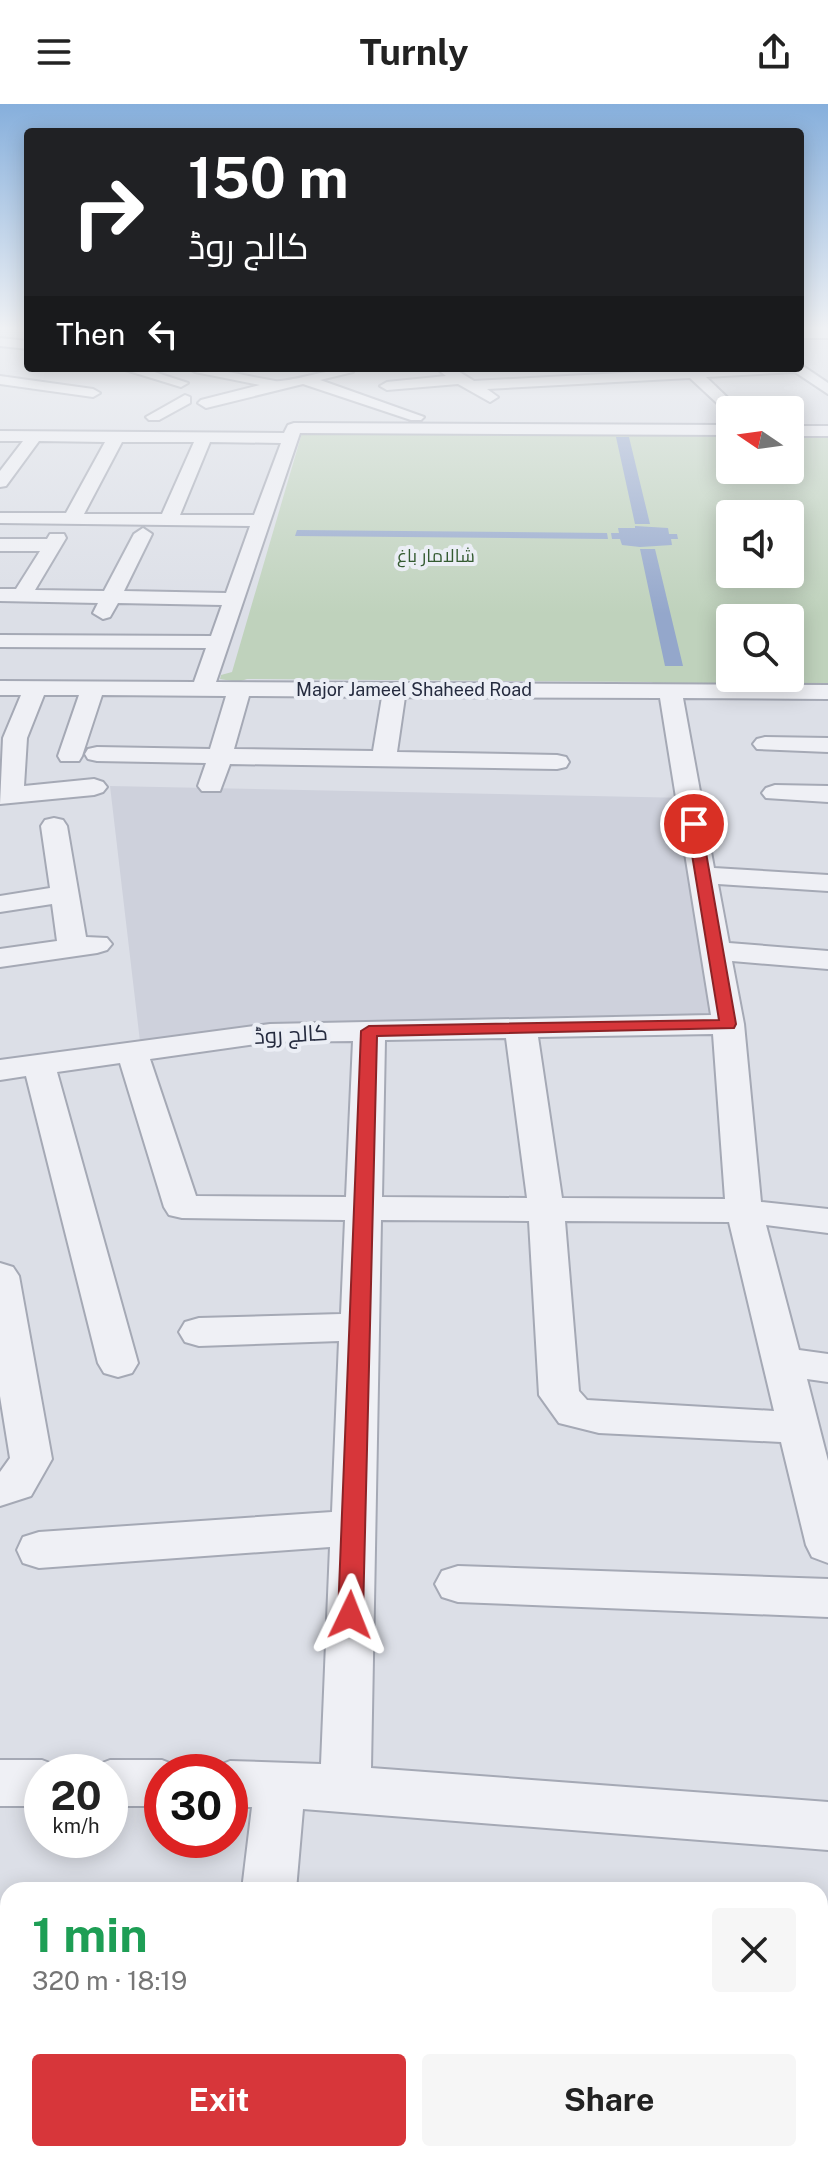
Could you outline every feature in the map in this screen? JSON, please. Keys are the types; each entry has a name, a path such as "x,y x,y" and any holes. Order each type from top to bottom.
{"street":[{"path":"255,422 447,428 716,430"},
{"path":"432,422 447,428"},
{"path":"528,422 537,428"},
{"path":"0,436 204,437 290,425"},
{"path":"203,688 263,521 290,425"},
{"path":"804,431 828,431"},
{"path":"0,482 35,436"},
{"path":"72,519 116,437"},
{"path":"169,520 204,437"},
{"path":"0,518 263,521"},
{"path":"88,642 143,534"},
{"path":"0,545 55,542 22,595"},
{"path":"0,595 234,599"},
{"path":"0,641 219,642"},
{"name":"Major Jameel Shaheed Road","path":"0,688 828,692"},
{"path":"35,688 15,738 5,796 94,787"},
{"path":"70,756 93,688"},
{"path":"211,786 240,688"},
{"path":"384,759 395,689"},
{"path":"670,690 728,1024 744,1211 828,1545"},
{"path":"765,744 828,745"},
{"path":"97,754 557,762"},
{"path":"775,793 828,794"},
{"path":"0,958 85,946 64,894 54,826"},
{"path":"703,875 828,883"},
{"path":"0,904 64,894"},
{"path":"715,951 828,960"},
{"name":"کالج روڈ","path":"0,1070 270,1033 728,1024"},
{"path":"521,1029 546,1209 559,1395 574,1412 599,1418 798,1427"},
{"path":"345,1789 369,1031"},
{"path":"132,1052 182,1207 744,1211 828,1221"},
{"path":"39,1065 118,1363"},
{"path":"0,1276 31,1459 16,1484 0,1489"},
{"path":"199,1332 360,1327"},
{"path":"780,1362 828,1368"},
{"path":"39,1550 353,1528"},
{"path":"458,1584 828,1598"},
{"path":"0,1783 24,1783"},
{"path":"248,1784 828,1826"},
{"path":"270,1882 280,1784"}],"shaded area":[{"path":"110,786 689,798 728,1024 270,1033 141,1050"}],"green space":[{"name":"شالامار باغ","path":"302,433 716,433 716,484 804,484 804,433 828,434 828,684 804,684 804,604 716,604 716,683 693,688 665,687 651,682 247,679 238,682 220,679 221,675 232,672"}],"water":[{"path":"616,437 629,437 650,524 635,524"},
{"path":"618,528 668,528 669,534 677,534 678,539 671,539 672,545 640,547 622,545 620,539 612,539 611,533 619,533"},
{"path":"297,530 607,533 608,539 295,536"},
{"path":"640,549 655,549 683,666 665,666"}],"route":[{"path":"350,1615 369,1031 728,1024 694,824"}]}
